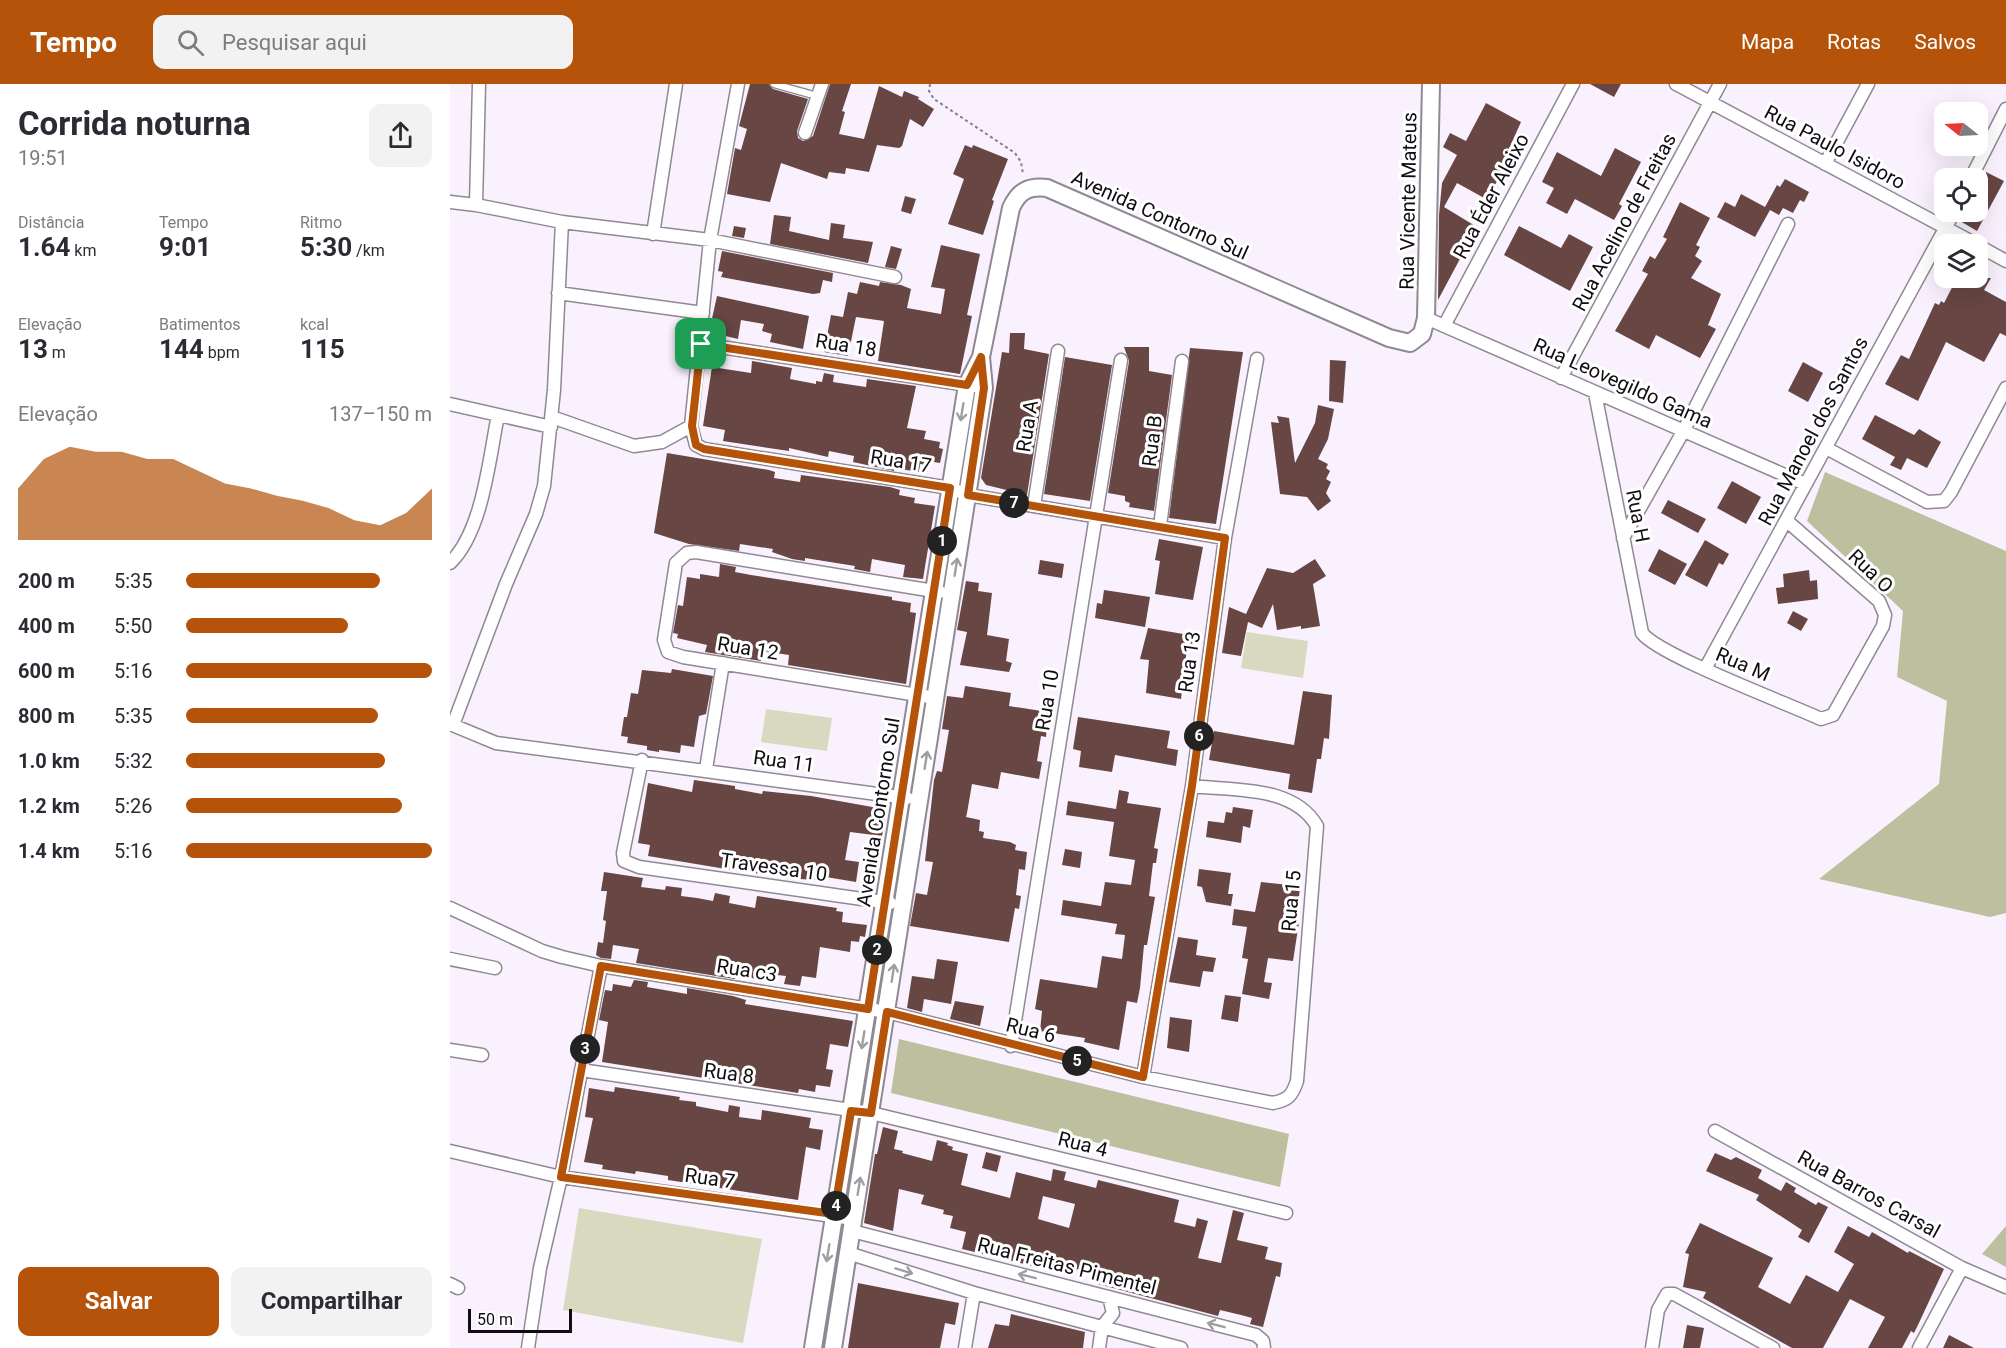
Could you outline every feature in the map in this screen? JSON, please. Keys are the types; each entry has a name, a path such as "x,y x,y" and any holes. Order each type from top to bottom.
{"street":[{"path":"476,205 479,84"},
{"path":"653,234 676,84"},
{"path":"450,405 498,415 552,422 633,446 662,442 692,426 710,240 738,84"},
{"name":"Rua Vicente Mateus","path":"1426,318 1431,84"},
{"name":"Rua Éder Aleixo","path":"1444,326 1573,84"},
{"name":"Rua Paulo Isidoro","path":"1676,84 1956,234"},
{"name":"Rua Acelino de Freitas","path":"1561,378 1720,84"},
{"path":"1825,164 1868,84"},
{"path":"805,133 820,90"},
{"path":"1976,168 2006,109"},
{"name":"Avenida Contorno Sul","path":"813,1348 967,385 981,357 1011,208 1016,196 1026,189 1047,188 1389,338 1410,343 1417,340 1422,334 1426,318"},
{"path":"450,202 562,222 710,240 896,277"},
{"path":"451,725 536,514 544,486 552,422 562,222"},
{"name":"Rua Manoel dos Santos","path":"1706,669 1948,222"},
{"path":"1623,538 1684,430 1788,224"},
{"name":"Rua Paulo Isidoro","path":"1988,251 2006,261"},
{"path":"558,293 703,313"},
{"name":"Rua Leovegildo Gama","path":"1426,318 1805,484"},
{"name":"Rua 18","path":"701,344 984,388"},
{"name":"Rua A","path":"1034,506 1058,351"},
{"name":"Avenida Contorno Sul","path":"833,1348 984,388 981,357"},
{"name":"Rua 13","path":"1143,1077 1192,786 1225,538 1257,359"},
{"name":"Rua 10","path":"1011,1046 1121,360"},
{"name":"Rua B","path":"1160,526 1182,360"},
{"path":"1826,448 1927,502 1944,501 1952,492 2006,388"},
{"name":"Rua H","path":"1595,393 1639,626 1650,643"},
{"path":"450,563 460,550 479,507 498,415"},
{"name":"Rua 17","path":"692,426 693,441 704,449 950,488 968,495 1225,538"},
{"name":"Rua O","path":"1787,521 1879,602 1885,615 1883,626 1833,715 1821,718"},
{"name":"Rua 12","path":"934,591 696,552 687,553 676,563 664,644 672,654 936,698"},
{"path":"934,591 952,594"},
{"name":"Rua M","path":"1650,643 1821,718"},
{"path":"706,769 723,663"},
{"name":"Rua 11","path":"451,725 496,743 642,760 920,800"},
{"name":"Travessa 10","path":"642,760 623,853 624,861 639,867 903,905"},
{"name":"Rua 15","path":"1192,786 1273,795 1292,801 1309,811 1317,826 1297,1081 1293,1094 1287,1100 1274,1103"},
{"name":"Rua c3","path":"450,908 542,951 601,966 887,1012"},
{"path":"450,959 495,968"},
{"path":"528,1348 540,1268 561,1177 601,966"},
{"name":"Rua 6","path":"887,1012 1011,1046 1143,1077 1274,1103"},
{"path":"450,1050 482,1055"},
{"name":"Rua 8","path":"581,1070 871,1113"},
{"name":"Rua 4","path":"871,1113 1286,1214"},
{"name":"Rua Barros Carsal","path":"1715,1131 1962,1268 2006,1287"},
{"name":"Rua 7","path":"450,1151 561,1177 834,1214 852,1225"},
{"name":"Rua Freitas Pimentel","path":"852,1225 1109,1297 1256,1335 1263,1341 1264,1348"},
{"path":"848,1253 974,1293 1181,1348"},
{"path":"1919,1348 1962,1268"},
{"path":"964,1348 974,1293"},
{"path":"1652,1348 1662,1300 1667,1294 1681,1296 1773,1348"},
{"path":"1099,1348 1102,1327 1113,1313 1109,1297"}],"lane":[{"path":"774,84 820,90"}],"path":[{"path":"930,84 929,91 934,99 1007,145 1015,153 1021,162 1026,189"}],"green space":[{"path":"1825,472 2006,551 2006,913 1990,917 1819,879 1939,784 1947,701 1897,677 1903,611 1807,521"},
{"path":"1247,632 1308,641 1303,678 1241,668"},
{"path":"766,709 832,718 827,751 761,742"},
{"path":"899,1039 1289,1134 1280,1187 891,1093"},
{"path":"579,1208 762,1239 743,1343 563,1310"},
{"path":"2006,1226 2006,1267 1982,1254"}],"building":[{"path":"750,84 769,84 773,89 808,99 797,131 798,138 803,141 813,136 830,84 851,84 842,111 845,112 839,134 864,139 879,86 902,97 904,91 919,97 918,99 934,109 923,127 910,119 902,146 899,148 877,145 869,172 846,168 845,174 829,172 827,179 781,163 770,202 727,194 735,148 741,150 747,129 739,126"},
{"path":"1590,84 1621,84 1614,97"},
{"path":"1486,103 1521,122 1503,162 1508,164 1486,199 1457,183 1444,207 1477,227 1438,300 1439,215 1442,183 1457,155 1443,147 1450,133 1466,141"},
{"path":"965,145 972,148 973,145 1008,159 992,200 994,201 983,235 948,224 964,179 953,174"},
{"path":"1615,148 1641,162 1619,204 1622,206 1614,220 1575,199 1567,214 1546,203 1554,188 1542,182 1557,152 1601,176"},
{"path":"1988,173 2004,181 1988,211"},
{"path":"1785,179 1809,192 1804,202 1800,200 1793,213 1783,208 1779,215 1770,210 1755,237 1717,217 1725,202 1735,207 1741,194 1765,207 1777,185 1780,187"},
{"path":"905,196 916,199 911,214 901,211"},
{"path":"1680,202 1710,218 1696,245 1700,247 1695,256 1702,261 1691,278 1721,294 1708,325 1716,329 1700,358 1656,335 1649,349 1615,331 1648,274 1642,271 1650,256 1655,259 1667,239 1663,237"},
{"path":"774,215 791,217 789,231 829,240 831,223 845,225 843,238 873,242 868,263 770,244"},
{"path":"1962,222 1982,222 1977,231"},
{"path":"734,226 746,228 744,238 732,236"},
{"path":"1519,226 1561,248 1569,234 1593,247 1570,291 1504,255"},
{"path":"941,245 980,254 967,315 972,316 960,374 878,361 884,321 856,317 848,356 824,352 831,315 843,317 848,292 857,294 860,282 879,286 880,282 901,285 911,289 907,308 941,314 945,289 931,287"},
{"path":"891,246 902,249 896,269 885,267"},
{"path":"722,251 833,273 832,282 823,280 820,293 813,294 721,277 723,272 718,271"},
{"path":"1952,288 1985,288 1984,290 2006,302 2006,336 2000,333 1984,362 1946,342 1918,401 1885,384 1901,355 1909,359 1935,303 1939,305 1941,301 1944,303"},
{"path":"717,296 809,316 803,349 770,342 772,334 762,331 764,324 741,320 738,339 709,332"},
{"path":"1010,333 1025,333 1024,349 1049,354 1027,495 986,485 981,478 1002,352 1009,353"},
{"path":"1124,347 1149,347 1149,371 1172,375 1154,511 1129,507 1130,503 1125,501 1125,496 1108,493 1129,361"},
{"path":"1190,348 1243,352 1216,524 1169,518"},
{"path":"1065,357 1112,365 1090,501 1044,494"},
{"path":"1330,360 1346,361 1343,403 1329,401"},
{"path":"752,361 792,368 790,379 816,384 816,381 822,382 824,373 834,375 833,382 866,387 867,379 916,386 907,428 926,431 924,439 940,442 939,448 943,449 940,463 928,461 928,465 920,464 919,472 894,468 894,471 853,462 854,456 829,451 828,457 789,448 789,451 723,441 725,430 703,426 712,367 751,373"},
{"path":"1803,362 1823,373 1808,402 1788,391"},
{"path":"1318,405 1334,409 1328,439 1318,459 1328,464 1326,468 1330,471 1326,479 1331,482 1326,493 1331,501 1318,511 1307,497 1280,494 1271,422 1279,423 1277,416 1289,418 1295,463 1315,423"},
{"path":"1875,415 1914,435 1919,429 1941,442 1927,468 1907,458 1901,470 1890,465 1895,457 1862,439"},
{"path":"667,453 769,470 775,472 774,478 800,482 801,475 890,487 900,490 899,495 915,498 914,503 935,506 923,579 903,577 905,565 872,559 870,572 854,569 855,566 805,558 805,561 792,559 772,552 773,549 740,544 739,551 689,544 654,533"},
{"path":"1732,481 1761,497 1746,524 1717,508"},
{"path":"1668,500 1706,519 1698,533 1661,513"},
{"path":"1159,539 1203,547 1193,600 1155,594 1160,561 1155,560"},
{"path":"1705,540 1729,554 1723,565 1719,563 1707,587 1685,575"},
{"path":"1659,549 1687,564 1675,585 1648,571"},
{"path":"1315,559 1326,576 1313,584 1320,626 1277,630 1273,604 1262,628 1248,622 1241,656 1222,653 1229,607 1246,614 1267,568 1293,573"},
{"path":"1040,560 1064,564 1062,578 1038,574"},
{"path":"720,564 736,567 735,572 892,597 892,600 911,603 910,612 916,613 906,684 788,665 789,655 763,651 761,661 705,652 707,645 677,638 678,634 673,633 678,605 683,606 687,577 700,579 700,574 719,577"},
{"path":"1809,570 1810,581 1817,580 1818,599 1778,604 1776,588 1784,587 1783,574"},
{"path":"966,581 979,583 978,591 992,593 987,635 1009,639 1006,661 1012,663 1009,672 960,665 967,632 957,630"},
{"path":"1104,590 1150,597 1145,627 1095,618 1097,603 1102,604"},
{"path":"1793,611 1808,619 1801,631 1787,623"},
{"path":"1148,628 1195,636 1193,648 1187,648 1181,699 1146,693 1149,660 1140,659"},
{"path":"672,669 713,676 706,714 699,716 694,747 681,745 680,753 659,750 659,752 647,750 647,746 627,743 628,737 621,736 624,717 627,717 631,693 638,694 642,670 671,673"},
{"path":"965,686 1011,693 1009,706 1048,712 1046,737 1041,736 1037,761 1042,762 1039,779 1001,772 998,789 972,784 966,817 980,820 979,831 984,832 983,838 1010,842 1016,845 1015,850 1027,852 1025,870 1019,869 1016,895 1021,896 1019,909 1015,908 1009,942 910,926 916,893 927,895 933,862 925,861 934,780 937,771 942,772 949,730 942,729 947,696 963,698"},
{"path":"1303,691 1332,695 1329,739 1324,738 1321,759 1317,759 1312,793 1288,789 1290,774 1209,760 1214,731 1294,745"},
{"path":"1078,717 1170,731 1167,748 1178,750 1176,766 1115,755 1112,772 1079,767 1081,751 1073,749"},
{"path":"694,780 735,786 735,789 762,794 763,791 811,796 887,810 882,836 850,832 845,860 859,862 856,882 826,877 826,881 788,878 789,870 768,866 767,875 755,873 757,864 733,861 732,870 648,856 650,845 638,843 648,783 692,792"},
{"path":"1119,790 1129,792 1127,803 1161,808 1154,848 1158,849 1156,863 1153,863 1149,896 1155,897 1147,945 1144,945 1140,988 1137,1003 1127,1001 1119,1050 1084,1042 1085,1038 1040,1031 1042,1011 1035,1009 1040,979 1097,988 1102,956 1122,959 1125,935 1115,934 1117,924 1061,915 1063,900 1101,906 1105,882 1131,885 1135,860 1109,856 1114,822 1066,815 1068,801 1116,809"},
{"path":"1233,807 1253,810 1250,828 1243,826 1241,843 1206,837 1208,821 1224,823 1226,812 1232,813"},
{"path":"1065,849 1082,852 1080,868 1062,865"},
{"path":"1199,869 1231,873 1228,894 1233,894 1231,906 1206,902 1202,887 1197,886"},
{"path":"604,872 643,878 641,887 665,890 666,886 682,888 681,896 713,901 715,893 730,896 729,903 755,908 757,896 837,908 836,911 843,912 842,922 867,925 865,937 860,936 859,942 851,941 850,952 820,947 816,978 802,976 800,986 784,984 786,976 760,973 759,979 735,976 735,979 636,963 639,949 613,945 611,959 601,958 596,955 598,942 603,943 606,921 603,920 607,891 601,891"},
{"path":"1261,882 1300,886 1297,919 1299,922 1293,961 1268,958 1264,982 1272,983 1269,999 1242,994 1248,959 1242,958 1247,927 1232,925 1234,909 1255,912"},
{"path":"1178,937 1198,940 1196,955 1216,958 1213,972 1203,971 1200,987 1169,982"},
{"path":"937,959 958,962 951,1004 924,999 922,1012 907,1008 912,976 934,979"},
{"path":"634,980 648,982 647,987 687,994 687,988 733,996 746,1000 745,1004 853,1021 848,1047 830,1044 826,1069 833,1070 830,1087 816,1085 815,1092 799,1089 798,1093 602,1062 608,1022 599,1020 605,990 612,991 613,984 631,987"},
{"path":"1225,995 1241,997 1238,1022 1221,1019"},
{"path":"955,1001 984,1006 980,1026 950,1019"},
{"path":"1170,1017 1192,1020 1189,1052 1167,1048"},
{"path":"615,1087 680,1097 679,1100 696,1102 696,1106 728,1112 729,1105 740,1107 739,1117 761,1120 762,1110 811,1118 809,1128 823,1130 820,1150 806,1147 798,1200 668,1180 668,1176 602,1169 603,1165 584,1162 593,1118 585,1117 589,1088 614,1092"},
{"path":"883,1127 898,1131 894,1149 903,1151 902,1153 932,1161 937,1140 948,1143 947,1145 953,1147 952,1150 968,1154 961,1185 1010,1198 1016,1172 1051,1181 1053,1169 1066,1172 1064,1180 1096,1188 1098,1180 1179,1200 1174,1222 1195,1227 1197,1218 1208,1221 1198,1258 1221,1263 1233,1210 1244,1213 1237,1240 1268,1247 1265,1259 1282,1263 1280,1277 1276,1276 1263,1327 1250,1324 1252,1318 1241,1315 1220,1310 1218,1316 1098,1284 1099,1281 1090,1279 1092,1273 1060,1265 1059,1271 1050,1270 962,1249 966,1232 950,1228 953,1216 943,1214 944,1210 921,1204 924,1195 899,1189 893,1231 864,1223 875,1154 877,1154","holes":["1043,1196 1075,1204 1069,1228 1038,1219"]},
{"path":"986,1152 1001,1156 997,1172 982,1168"},
{"path":"1715,1153 1731,1160 1736,1157 1762,1170 1758,1178 1781,1191 1786,1182 1796,1188 1794,1192 1816,1205 1818,1202 1828,1207 1809,1243 1798,1237 1802,1230 1756,1200 1759,1195 1706,1171"},
{"path":"1700,1223 1773,1258 1758,1287 1790,1304 1806,1275 1838,1292 1854,1264 1834,1252 1848,1226 1869,1237 1872,1232 1908,1253 1909,1251 1944,1269 1914,1333 1911,1331 1902,1348 1868,1348 1885,1317 1850,1299 1823,1348 1792,1348 1703,1298 1706,1292 1683,1287 1689,1254 1685,1253"},
{"path":"858,1283 959,1303 955,1325 945,1323 940,1348 848,1348"},
{"path":"1011,1314 1085,1332 1083,1348 988,1348 995,1324 1009,1326"},
{"path":"1687,1325 1704,1328 1700,1348 1683,1348"},
{"path":"1949,1335 1974,1348 1943,1348"}],"route":[{"path":"701,344 816,359 967,385 981,357 985,375 984,388 968,495 1225,538 1192,786 1143,1077 1011,1046 887,1012 871,1113 851,1111 834,1214 561,1177 601,966 868,1009 950,488 704,449 696,445 693,441 692,426 701,344"}]}
